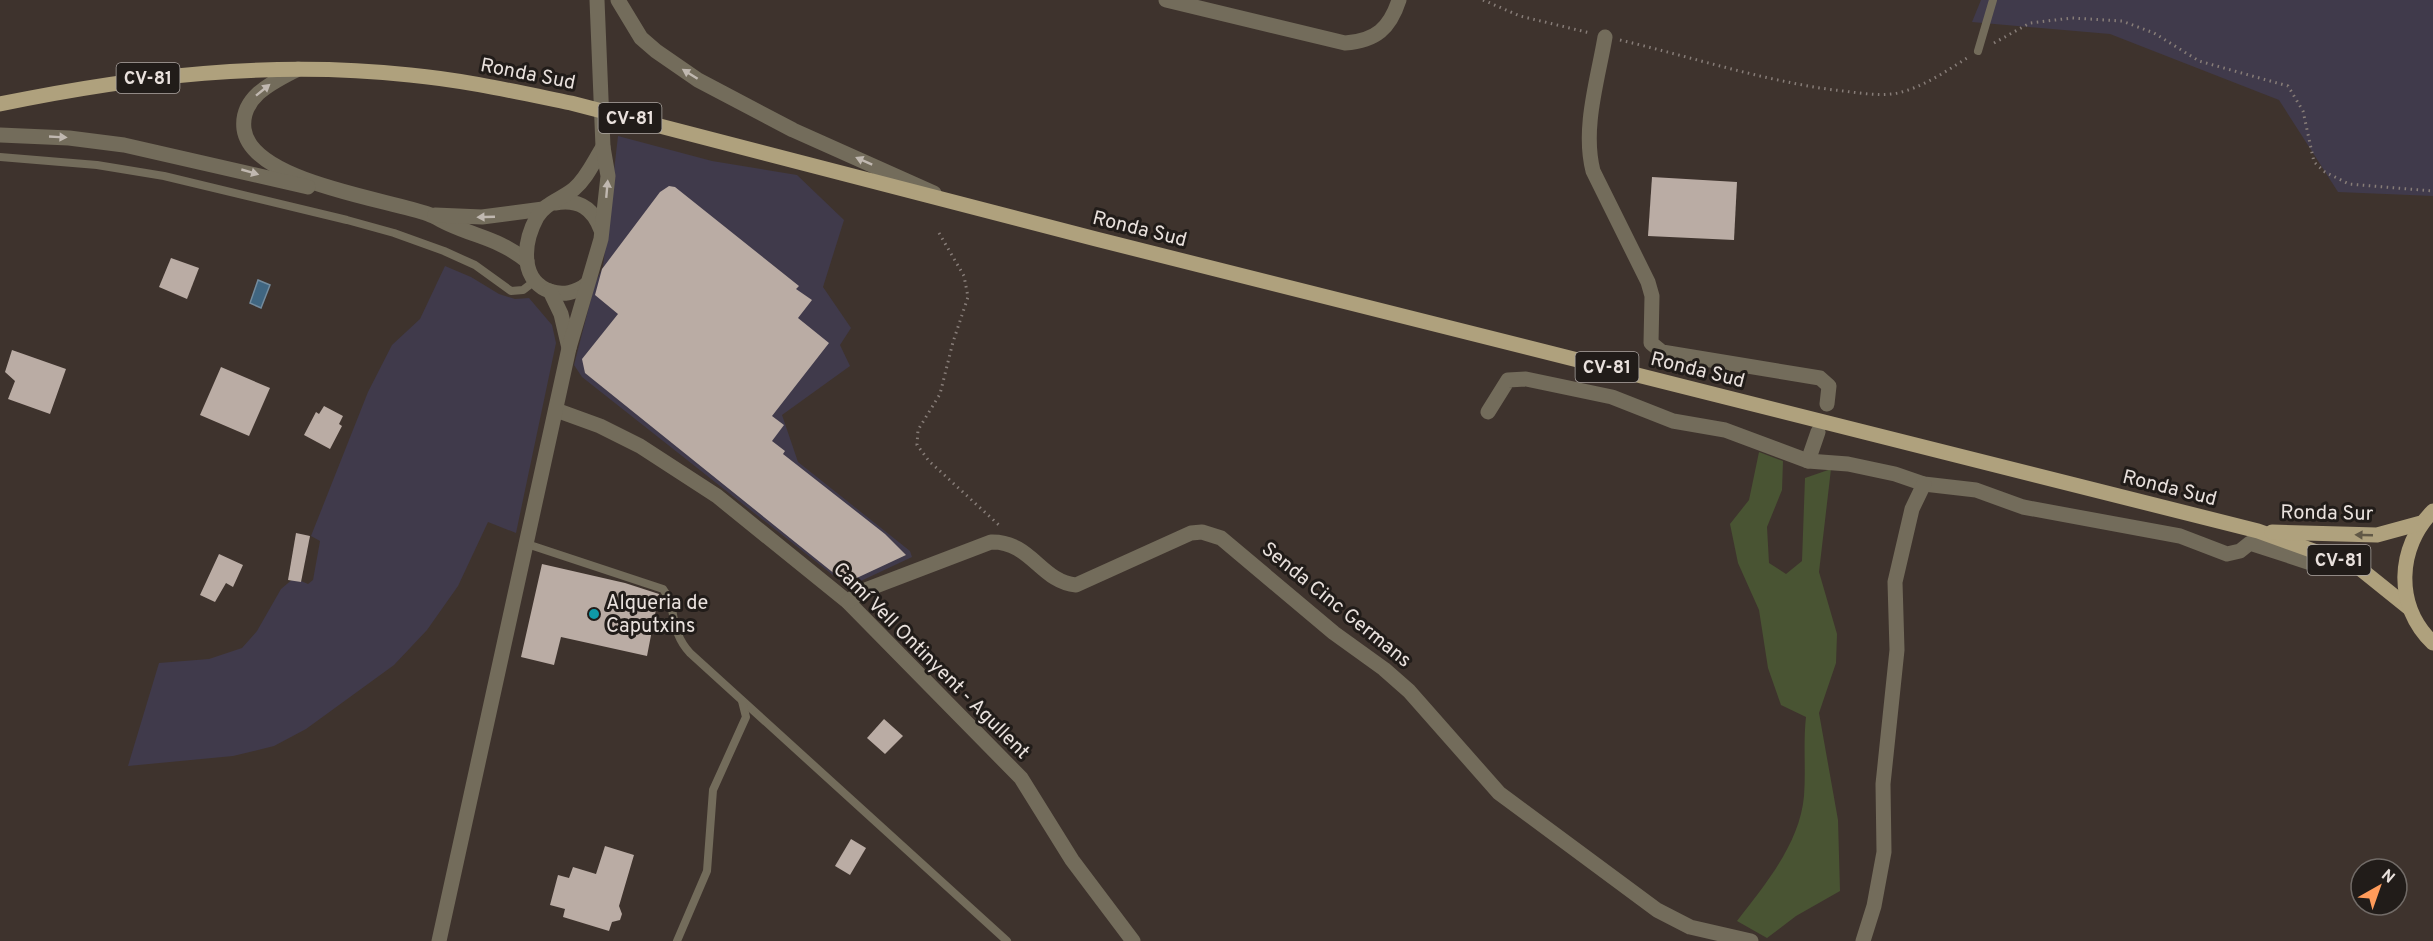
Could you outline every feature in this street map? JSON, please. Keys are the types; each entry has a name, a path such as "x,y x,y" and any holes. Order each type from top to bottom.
{"main road":[{"name":"Ronda Sud","path":"0,104 152,77 242,70 298,69 410,75 483,85 571,103 956,203 2258,531"},
{"name":"CV-81","path":"2433,511 2421,523 2407,550 2403,579 2409,608 2423,633 2433,643"},
{"name":"Ronda Sur","path":"2258,531 2377,535 2421,523"},
{"name":"Ronda Sur","path":"2258,531 2358,567 2409,608"}],"street":[{"path":"439,941 569,348 585,301 587,284 594,267 601,231 608,176 603,147 597,0"},
{"path":"618,0 641,38 698,80 793,130 956,203"},
{"path":"1166,0 1329,41 1360,42 1382,33 1389,25 1400,0"},
{"path":"1605,37 1589,135 1589,156 1593,171 1648,282 1652,296 1651,343 1662,352 1820,378 1829,386 1827,404"},
{"path":"298,69 262,89 250,102 244,119 246,136 256,152 277,166 338,190 429,214 482,217 573,201 594,214 601,231"},
{"path":"0,135 69,138 124,145 228,166 297,185 338,190"},
{"path":"569,348 561,314 550,291 536,280 527,261 530,232 548,206 581,182 603,147"},
{"path":"429,214 450,225 492,239 527,261"},
{"path":"550,291 572,294 587,284"},
{"path":"1488,412 1508,380 1526,380 1612,397 1673,421 1725,430 1808,460 1872,469 1924,484 1976,490 2023,507 2180,536 2227,554 2240,551 2250,543 2308,562 2358,567"},
{"name":"Camí Vell Ontinyent - Agullent","path":"556,410 600,426 640,446 717,495 848,602 1021,778 1072,860 1133,941"},
{"path":"1808,460 1818,432"},
{"path":"1863,941 1874,906 1884,852 1883,784 1897,650 1895,582 1912,509 1924,484"},
{"name":"Senda Cinc Germans","path":"1004,542 1024,551 1059,581 1076,585 1191,533 1202,532 1221,538 1334,633 1405,686 1499,793 1657,910 1690,927 1751,941"},
{"path":"848,602 860,592 991,542 1004,542"}],"lane":[{"path":"1978,51 1993,0"},
{"path":"0,157 97,165 230,190 404,237 475,265 511,291 523,290 536,280"},
{"path":"527,544 651,583 663,589 669,597 677,638 681,644 1006,941"},
{"path":"677,941 707,872 713,790 746,717 741,700"}],"path":[{"path":"1483,0 1520,16 1738,73 1793,84 1880,94 1896,93 1931,80 2030,23 2072,18 2122,21 2154,33 2199,61 2288,86 2304,111 2314,162 2325,172 2349,184 2433,191"},
{"path":"939,233 964,276 968,297 953,342 940,394 918,430 917,445 928,461 1002,528 1004,542"}],"shaded area":[{"path":"1981,0 2433,0 2433,196 2338,192 2279,100 2110,34 1972,22"},
{"path":"618,136 712,161 797,175 844,220 823,287 851,328 840,345 850,366 782,415 798,462 910,551 912,557 848,587 582,377 574,365 595,283 603,267"},
{"path":"445,266 471,277 499,294 515,299 529,298 552,325 556,343 516,533 488,522 458,586 427,630 394,665 306,729 274,746 233,756 128,766 159,663 209,659 242,648 257,631 281,589 294,578 308,584 313,580 320,541 311,536 368,392 392,345 420,319"}],"green space":[{"path":"1759,452 1783,461 1782,490 1767,527 1769,563 1786,574 1802,561 1805,478 1831,469 1819,572 1837,634 1836,663 1819,713 1838,820 1840,891 1796,916 1767,938 1737,921 1780,863 1796,830 1804,796 1806,717 1781,705 1768,668 1759,610 1738,563 1730,524 1749,500"}],"water":[{"path":"258,280 270,285 261,308 250,303"}],"building":[{"path":"1652,177 1737,182 1734,240 1648,236"},
{"path":"669,186 675,187 799,286 796,289 812,300 798,318 829,343 772,416 784,425 772,441 785,451 783,454 885,534 906,555 846,583 585,373 582,359 618,314 595,295 602,269 660,192"},
{"path":"171,258 199,268 187,299 159,287"},
{"path":"12,350 66,369 50,414 8,399 15,381 5,372"},
{"path":"221,367 270,388 249,436 200,415"},
{"path":"324,406 343,416 339,424 342,426 330,449 304,435 316,412 319,414"},
{"path":"296,533 310,536 301,582 288,580"},
{"path":"219,554 243,565 233,587 226,583 215,602 200,595"},
{"name":"Alqueria de Caputxins","path":"542,564 625,583 659,594 647,656 561,637 554,665 521,657"},
{"path":"884,719 903,736 885,754 867,738"},
{"path":"851,839 866,848 850,875 835,866"},
{"path":"605,846 634,855 619,906 622,914 620,920 612,922 609,931 563,917 565,909 550,905 558,875 569,878 573,867 596,874"}],"place":[{"name":"Alqueria de Caputxins","path":"594,614"}]}
